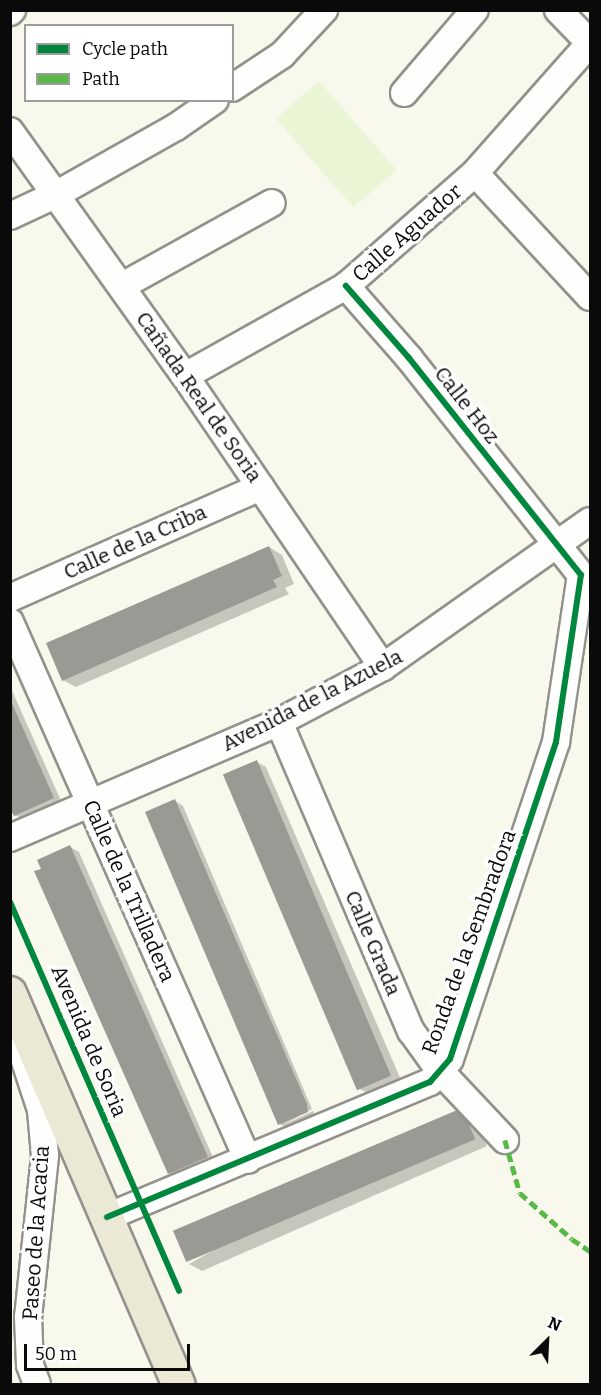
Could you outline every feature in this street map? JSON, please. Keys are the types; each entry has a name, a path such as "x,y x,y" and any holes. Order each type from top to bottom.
{"main road":[{"path":"10,993 178,1384"}],"street":[{"path":"234,87 282,55 324,10"},
{"path":"404,93 475,10"},
{"path":"558,10 590,43"},
{"name":"Calle Aguador","path":"185,376 346,286 475,173 590,43"},
{"path":"10,216 57,194 176,127 212,102"},
{"name":"Cañada Real de Soria","path":"10,131 185,376 383,667"},
{"path":"475,173 591,297"},
{"path":"122,286 272,203"},
{"name":"Calle Hoz","path":"346,286 409,358 558,547"},
{"name":"Calle de la Criba","path":"10,598 260,487"},
{"name":"Avenida de la Azuela","path":"10,838 92,806 279,722 383,667 558,547 591,521"},
{"name":"Ronda de la Sembradora","path":"107,1217 430,1082 450,1059 556,742 581,575 558,547"},
{"name":"Calle de la Trilladera","path":"10,622 248,1160"},
{"name":"Calle Grada","path":"279,722 411,1030 440,1071 505,1140"},
{"name":"Paseo de la Acacia","path":"10,1013 40,1110 45,1156 28,1317 30,1365 37,1384"}],"green space":[{"path":"319,81 396,170 353,207 276,118"}],"building":[{"path":"269,546 282,576 273,580 277,587 62,681 46,643"},
{"path":"10,699 54,798 14,816 10,808"},
{"path":"257,760 391,1076 357,1090 223,774"},
{"path":"175,799 307,1104 308,1112 278,1125 145,812"},
{"path":"70,845 208,1157 168,1174 34,871 41,869 37,860"},
{"path":"462,1108 475,1139 186,1262 173,1231"}],"marked path":[{"path":"505,1140 520,1193 572,1239 590,1251"}],"cycle path":[{"path":"107,1217 430,1082 450,1059 556,742 581,575 409,358 346,286"},
{"name":"Avenida de Soria","path":"10,902 179,1291"}]}
